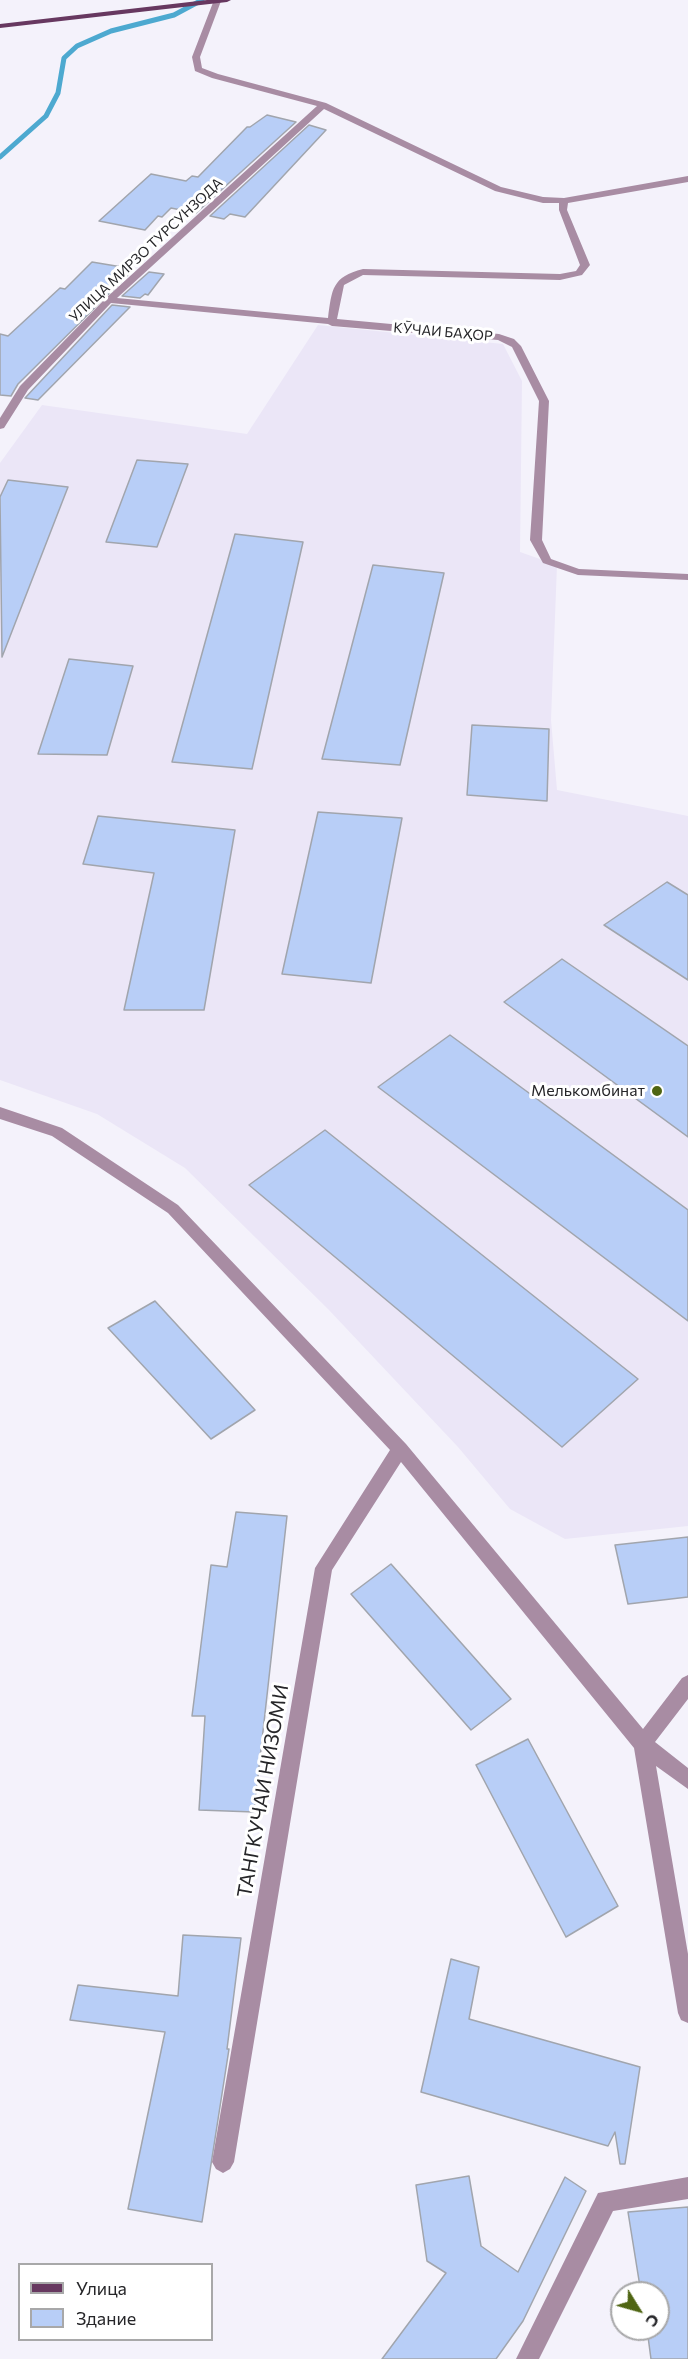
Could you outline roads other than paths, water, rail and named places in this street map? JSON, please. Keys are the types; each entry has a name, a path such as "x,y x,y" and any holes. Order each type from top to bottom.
{"main road":[{"path":"0,26 219,1"}],"street":[{"path":"219,1 196,57 198,69 215,76 322,105 498,189 543,200 564,201 688,179"},
{"name":"УЛИЦА МИРЗО ТУРСУНЗОДА","path":"0,426 24,388 109,300 322,105"},
{"path":"332,323 339,283 347,275 363,272 560,277 579,273 585,265 563,210 564,201"},
{"name":"КӮЧАИ БАҲОР","path":"109,300 332,323 499,337 511,341 516,346 544,401 536,540 546,561 578,572 688,577"},
{"path":"0,1113 57,1132 173,1209 400,1449 643,1744 688,1780"},
{"name":"ТАНГКУЧАИ НИЗОМИ","path":"222,2162 324,1568 400,1449"},
{"path":"688,1684 643,1744 688,2013"},
{"path":"527,2359 606,2201 688,2188"}],"waterway":[{"path":"0,157 46,116 58,93 64,58 77,46 111,31 174,15 202,0"}],"place":[{"name":"Мелькомбинат","path":"657,1091"}]}
